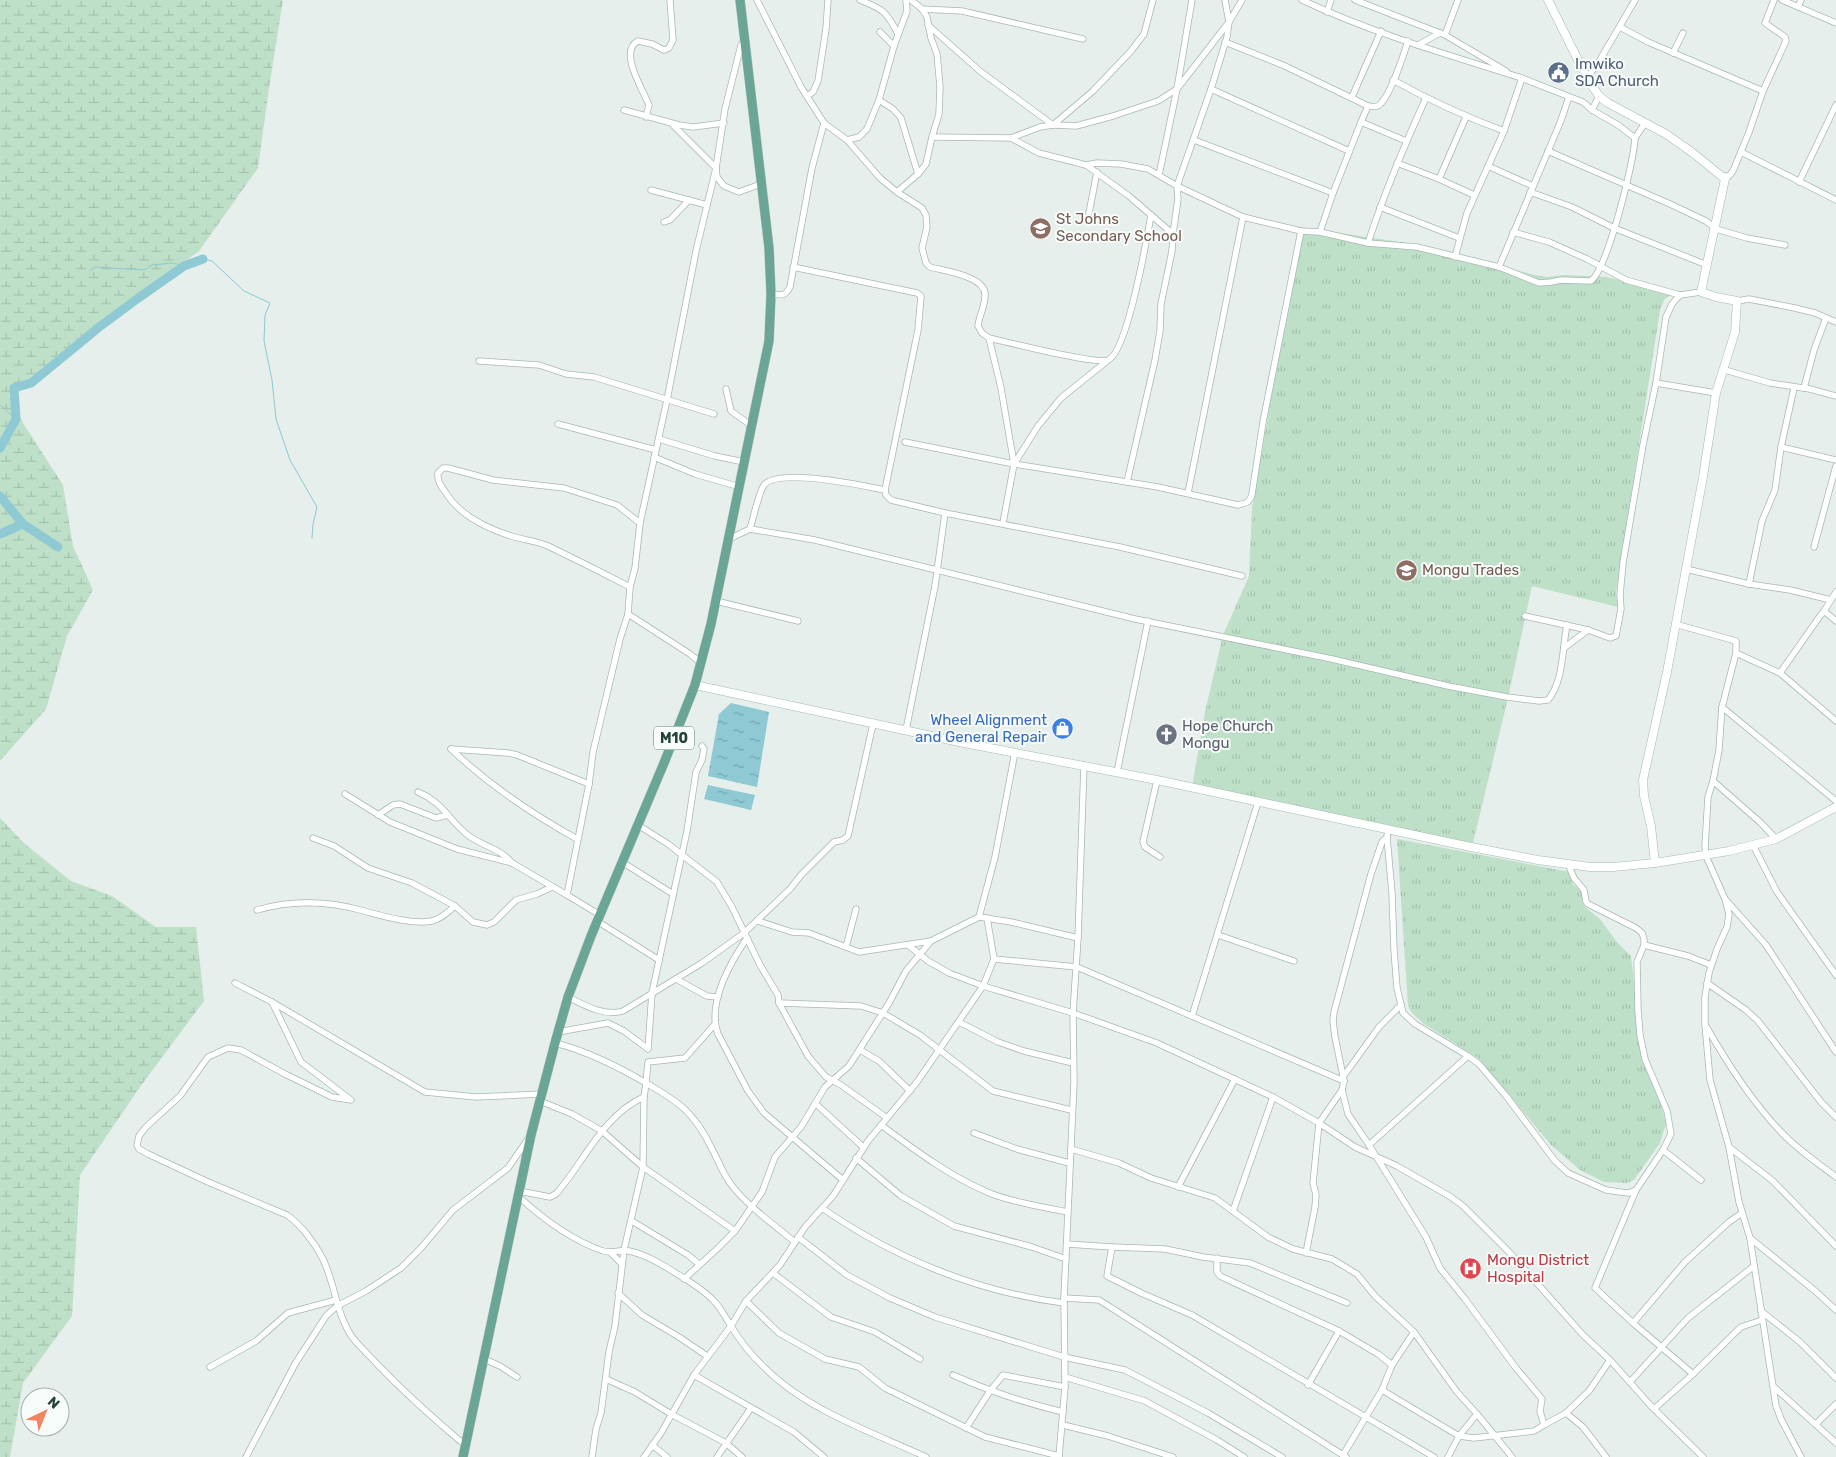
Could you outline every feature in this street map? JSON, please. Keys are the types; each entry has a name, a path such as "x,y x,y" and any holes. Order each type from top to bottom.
{"main road":[{"name":"M10","path":"463,1457 531,1135 558,1032 568,997 599,918 695,685 716,601 769,341 772,294 769,248 740,0"},
{"path":"1548,0 1587,78 1599,96 1686,148 1725,179 1719,203 1716,229 1701,292 1738,301 1735,332 1716,393 1703,478 1667,672 1642,784 1651,826 1655,863"},
{"path":"695,685 873,724 1118,772 1473,848 1568,864 1613,867 1706,856 1776,839 1836,808"}],"street":[{"path":"646,117 650,105 633,69 631,46 638,41 652,44 664,50 669,48 672,40 670,0"},
{"path":"757,0 807,96 824,124 847,140 880,178 897,192 922,208 926,215 927,227 922,248 926,263 930,267 975,280 982,284 985,296 978,326 982,333 988,338 1084,359 1107,361"},
{"path":"807,96 813,92 818,81 826,29 828,0"},
{"path":"860,0 882,10 890,19 898,34"},
{"path":"847,140 859,137 867,129 879,100 894,46 907,11 906,0"},
{"path":"897,192 918,174 926,164 939,114 939,62 927,17 922,9 911,0"},
{"path":"1053,125 1093,92 1131,52 1144,34 1153,0"},
{"path":"1159,175 1177,89 1192,0"},
{"path":"1127,482 1160,331 1161,304 1172,251 1178,199 1177,186 1211,89 1225,42 1229,22 1225,0"},
{"path":"932,137 1011,138 1040,127 1053,125 1076,126 1158,102 1177,89 1229,22 1242,0"},
{"path":"1302,0 1327,12 1418,45 1522,78 1569,96 1583,102 1635,138"},
{"path":"1327,12 1331,0"},
{"path":"1355,0 1442,34 1522,78"},
{"path":"1418,45 1442,34 1458,0"},
{"path":"1587,78 1600,60 1635,0"},
{"path":"1723,176 1729,176 1732,173 1763,90 1786,41 1785,37 1765,23 1774,0"},
{"path":"1782,0 1836,24"},
{"path":"1798,8 1801,0"},
{"path":"922,9 962,11 1083,39"},
{"path":"928,25 981,72 1053,125"},
{"path":"1620,27 1673,53 1763,90"},
{"path":"1352,98 1381,31"},
{"path":"880,32 894,46"},
{"path":"1673,53 1682,33"},
{"path":"567,895 589,784 593,752 617,648 628,614 630,587 635,568 640,523 667,400 685,302 716,168 725,109 741,45 745,41"},
{"path":"1225,42 1255,53 1368,106 1376,107 1381,104 1393,80 1408,41"},
{"path":"1455,258 1474,195 1504,131 1522,78"},
{"path":"1393,80 1466,117 1504,131"},
{"path":"1211,89 1349,151"},
{"path":"1499,267 1569,96"},
{"path":"1592,110 1599,96"},
{"path":"1368,243 1406,141 1426,98"},
{"path":"879,100 893,109 901,118 918,174"},
{"path":"1799,182 1836,105"},
{"path":"1320,232 1349,151 1368,106"},
{"path":"624,110 672,124 693,127 724,122"},
{"path":"1440,179 1466,117"},
{"path":"1361,122 1406,141"},
{"path":"1086,165 1097,163 1121,164 1148,169 1177,186 1243,217 1301,231 1320,232 1368,243 1417,247 1455,258 1499,267 1539,283 1561,280 1591,281 1600,267 1614,228 1627,186 1635,150 1635,138 1645,123"},
{"path":"672,124 716,168 719,181 727,188 733,191 744,192 761,184"},
{"path":"772,294 787,294 812,168 824,124"},
{"path":"1011,138 1039,153 1086,165 1173,234"},
{"path":"1194,140 1333,193"},
{"path":"1548,151 1670,204 1706,221 1716,229 1748,238 1785,244"},
{"path":"1741,152 1836,200"},
{"path":"1398,163 1440,179 1474,195"},
{"path":"1488,166 1531,189 1614,228 1708,265"},
{"path":"1089,213 1097,172"},
{"path":"651,190 707,205"},
{"path":"664,222 670,220 690,200"},
{"path":"1380,207 1460,238"},
{"path":"1014,464 1038,426 1061,398 1114,356 1121,343 1144,255 1151,215"},
{"path":"1188,493 1243,217"},
{"path":"905,442 1014,464 1188,493 1238,505 1246,504 1251,499 1263,422 1301,231"},
{"path":"1513,232 1549,242 1626,280 1680,295 1701,292"},
{"path":"793,267 917,293 921,296 918,330 885,490 886,496 891,500 944,513 1120,547 1242,576"},
{"path":"1525,616 1588,630 1610,638 1616,636 1621,609 1620,595 1623,564 1656,383 1666,316 1672,304 1680,295"},
{"path":"1738,301 1749,299 1815,312 1836,322"},
{"path":"1804,388 1814,350 1826,318"},
{"path":"988,338 1001,388 1014,464 1003,523"},
{"path":"479,361 539,365 566,374 594,377 714,414"},
{"path":"1724,370 1755,380 1794,388 1804,388 1836,396"},
{"path":"1656,383 1716,393"},
{"path":"1749,584 1762,521 1775,490 1781,447 1794,388"},
{"path":"726,389 731,411 752,426"},
{"path":"558,424 656,450"},
{"path":"658,439 715,456 744,462"},
{"path":"1781,447 1836,460"},
{"path":"654,458 694,474 740,487"},
{"path":"1814,547 1836,466"},
{"path":"630,587 550,547 505,533 469,517 458,510 449,499 439,483 438,472 443,468 448,468 493,480 564,488 617,505 640,523"},
{"path":"750,529 763,487 775,478 796,477 828,480 885,490"},
{"path":"906,730 935,586 944,513"},
{"path":"728,539 750,529 815,540 936,571 1148,621 1332,659 1448,686 1539,701 1548,700 1552,695 1561,666 1564,639 1568,625"},
{"path":"1686,569 1831,600"},
{"path":"1780,673 1836,592"},
{"path":"716,601 798,621"},
{"path":"1824,611 1836,622"},
{"path":"628,614 701,663"},
{"path":"1118,772 1148,621"},
{"path":"1675,624 1736,641 1736,653 1722,708 1713,781 1708,797 1706,856 1725,899 1729,914 1727,927 1711,965 1707,983 1705,1024 1710,1080 1729,1147 1742,1213 1750,1238 1776,1406 1801,1457"},
{"path":"1564,648 1588,630"},
{"path":"1736,653 1780,673 1836,721"},
{"path":"1722,708 1836,801"},
{"path":"843,1180 764,1114 729,1056 715,1024 714,1012 727,974 745,936 834,842 843,840 848,836 873,724"},
{"path":"592,1457 615,1326 624,1250 643,1167 644,1097 652,993 688,823 696,772 704,749 702,746"},
{"path":"577,839 550,824 490,783 451,748 508,752 589,784"},
{"path":"979,917 995,857 1015,752"},
{"path":"746,1301 779,1333 825,1359 859,1367 885,1388 966,1428 1002,1442 1059,1456 1065,1388 1064,1300 1071,1110 1074,1082 1073,1013 1077,967 1084,765"},
{"path":"1156,780 1143,842 1145,847 1160,857"},
{"path":"1713,781 1776,839"},
{"path":"418,792 434,800 470,837 504,854 512,863 567,895 659,960"},
{"path":"345,794 390,822 439,843 467,853 512,863"},
{"path":"1192,1016 1258,802"},
{"path":"378,815 393,805 400,804 436,818 448,815"},
{"path":"638,825 668,844 681,856 717,882 732,907 745,936 775,990 779,1003 808,1056 826,1077 841,1084 887,1118"},
{"path":"1388,829 1394,950 1403,1013 1415,1024 1478,1064 1502,1090 1555,1161 1568,1173 1606,1190 1629,1193 1636,1190"},
{"path":"1387,837 1382,842 1371,874 1334,1012 1335,1037 1343,1079 1342,1090 1348,1114 1369,1144 1431,1246 1440,1268 1542,1400 1540,1411 1544,1425"},
{"path":"313,838 334,846 368,868 412,884 455,906 473,922 487,925 494,922 516,900 552,887"},
{"path":"1753,845 1777,892 1836,974"},
{"path":"622,862 673,894"},
{"path":"1568,864 1574,878 1584,890 1588,904 1636,928 1642,933 1644,945 1637,962 1638,1010 1644,1059 1667,1111 1671,1129 1671,1138 1636,1190 1595,1288 1693,1374"},
{"path":"1725,899 1766,945 1836,1052"},
{"path":"257,910 280,904 310,903 352,908 426,922 437,920 455,906"},
{"path":"846,947 856,909"},
{"path":"758,921 792,932 809,933 859,952 931,941 979,917 1078,938"},
{"path":"644,1457 694,1375 731,1326 746,1301 773,1273 833,1196 863,1147 910,1091 983,986 994,959 987,918"},
{"path":"1218,935 1294,961"},
{"path":"568,997 613,1014 630,1008 745,936"},
{"path":"684,1278 736,1231 762,1192 775,1157 801,1126 824,1087 849,1066 883,1013 906,971 931,941"},
{"path":"908,945 919,955 949,973 983,986 1073,1013 1157,1043 1273,1096 1355,1147 1376,1156 1452,1197 1522,1266 1583,1335 1610,1360 1654,1409 1703,1457"},
{"path":"1644,945 1688,956 1711,965"},
{"path":"994,959 1077,967 1343,1079"},
{"path":"676,978 707,996 718,997"},
{"path":"235,983 272,1002 425,1092 476,1097 541,1098 602,1131 643,1167 736,1231"},
{"path":"1707,983 1746,1010 1758,1021 1820,1102 1836,1117"},
{"path":"272,1002 301,1062 351,1100 332,1097 241,1050 228,1048 208,1057 180,1096 146,1127 139,1136 137,1145 139,1149 148,1154 208,1182 287,1215 294,1220 323,1259 337,1303 346,1325 356,1342 430,1415 465,1444"},
{"path":"779,1003 860,1006 883,1013 941,1049 993,1091 1071,1110"},
{"path":"1343,1079 1380,1026 1401,1005"},
{"path":"608,1023 613,1014"},
{"path":"959,1022 998,1042 1024,1051 1073,1063"},
{"path":"558,1032 608,1023 648,1049"},
{"path":"648,1062 685,1058 715,1024"},
{"path":"1705,1024 1726,1060 1766,1116 1783,1134 1836,1177"},
{"path":"555,1043 580,1049 621,1069 670,1097 688,1111 701,1127 730,1184 752,1205 847,1275 890,1298 935,1317 1064,1357 1125,1370 1208,1413 1282,1457"},
{"path":"860,1050 879,1061 910,1091"},
{"path":"1369,1144 1468,1056"},
{"path":"1178,1187 1235,1079"},
{"path":"1306,1253 1315,1207 1314,1168 1319,1123 1342,1090"},
{"path":"1233,1211 1273,1096"},
{"path":"518,1194 553,1196 558,1192 602,1131 635,1100 644,1097"},
{"path":"815,1103 863,1147"},
{"path":"881,1125 929,1160 994,1195 1067,1212"},
{"path":"974,1133 1026,1152 1069,1163"},
{"path":"210,1367 256,1341 288,1313 337,1303 366,1291 401,1268 421,1248 453,1210 508,1168 531,1135"},
{"path":"1729,1147 1773,1181 1836,1246"},
{"path":"1071,1149 1119,1163 1151,1178 1207,1195 1233,1211 1268,1237 1306,1253 1332,1259 1357,1274 1380,1301 1414,1332 1457,1392 1512,1457"},
{"path":"1663,1150 1701,1180"},
{"path":"856,1158 901,1196 954,1226 1032,1247 1066,1259"},
{"path":"518,1194 548,1221 570,1236 584,1244 611,1253 622,1264"},
{"path":"822,1208 855,1231 884,1246 972,1284 1033,1299 1099,1300 1344,1456 1382,1390 1392,1364 1414,1332"},
{"path":"1633,1323 1680,1268 1729,1222 1742,1213"},
{"path":"632,1221 688,1255 699,1264"},
{"path":"1750,1238 1836,1310"},
{"path":"1067,1244 1164,1249 1250,1263 1347,1303"},
{"path":"1112,1247 1107,1276 1140,1293 1192,1315 1308,1385 1434,1457"},
{"path":"611,1253 624,1250 649,1259 684,1278 714,1300 744,1346 764,1368 793,1391 857,1426 926,1457"},
{"path":"1217,1258 1217,1272 1220,1276 1339,1331 1392,1364"},
{"path":"1630,1382 1688,1318 1754,1266"},
{"path":"773,1273 831,1316 875,1332 920,1359"},
{"path":"618,1293 642,1315 707,1356"},
{"path":"246,1457 295,1364 326,1316 337,1303"},
{"path":"1761,1311 1800,1342 1836,1378"},
{"path":"1654,1409 1741,1327 1762,1320"},
{"path":"1308,1385 1339,1331"},
{"path":"484,1359 506,1369 517,1378"},
{"path":"1382,1390 1459,1436 1474,1438 1534,1432 1566,1412 1589,1391 1610,1360"},
{"path":"694,1375 794,1432 824,1457"},
{"path":"953,1375 990,1391 1032,1405 1063,1412"},
{"path":"966,1428 990,1391 1003,1375 1065,1388"},
{"path":"1065,1377 1145,1402 1217,1440 1244,1457"},
{"path":"606,1379 635,1392 671,1414 726,1443 742,1457"},
{"path":"1774,1387 1836,1443"},
{"path":"1816,1424 1836,1404"},
{"path":"717,1457 751,1408"},
{"path":"1566,1412 1583,1427 1606,1457"},
{"path":"1448,1457 1459,1436 1477,1414"},
{"path":"1063,1425 1108,1436 1173,1457"},
{"path":"652,1445 667,1457"}],"green space":[{"path":"0,0 283,0 258,168 199,251 80,337 9,395 23,423 63,485 73,546 93,590 67,636 46,709 0,761"},
{"path":"1301,227 1419,245 1535,275 1547,277 1564,275 1607,277 1672,294 1664,300 1660,310 1616,593 1618,607 1532,586 1508,698 1472,847 1192,787 1205,712 1223,635 1249,576 1252,508"},
{"path":"0,818 25,844 71,881 112,896 156,927 196,927 204,1001 140,1087 80,1175 72,1316 23,1383 22,1387 20,1387 20,1400 10,1457 0,1457"},
{"path":"1397,839 1570,872 1573,884 1581,891 1585,907 1600,919 1617,942 1631,956 1642,1056 1659,1095 1666,1124 1660,1143 1634,1180 1627,1183 1604,1182 1580,1170 1551,1145 1478,1058 1424,1024 1412,1013 1408,1006"}],"water":[{"path":"731,703 769,712 757,787 708,776 719,714"},
{"path":"708,785 755,795 751,810 704,799"}],"waterway":[{"path":"90,270 95,267 144,270 152,265 172,263 181,265 189,260 203,259 212,261 244,291 270,303 265,315 264,341 272,380 276,419 290,460 317,507 312,538"},
{"path":"0,448 16,419 14,388 31,383 137,299 184,266 203,259"},
{"path":"0,405 16,419"},
{"path":"0,496 23,524 58,547"},
{"path":"0,534 23,524"}],"place":[{"name":"Imwiko SDA Church","path":"1559,73"},
{"name":"St Johns Secondary School","path":"1040,228"},
{"name":"Mongu Trades","path":"1406,570"},
{"name":"Wheel Alignment and General Repair","path":"1063,729"},
{"name":"Hope Church Mongu","path":"1166,735"},
{"name":"Mongu District Hospital","path":"1471,1269"}]}
